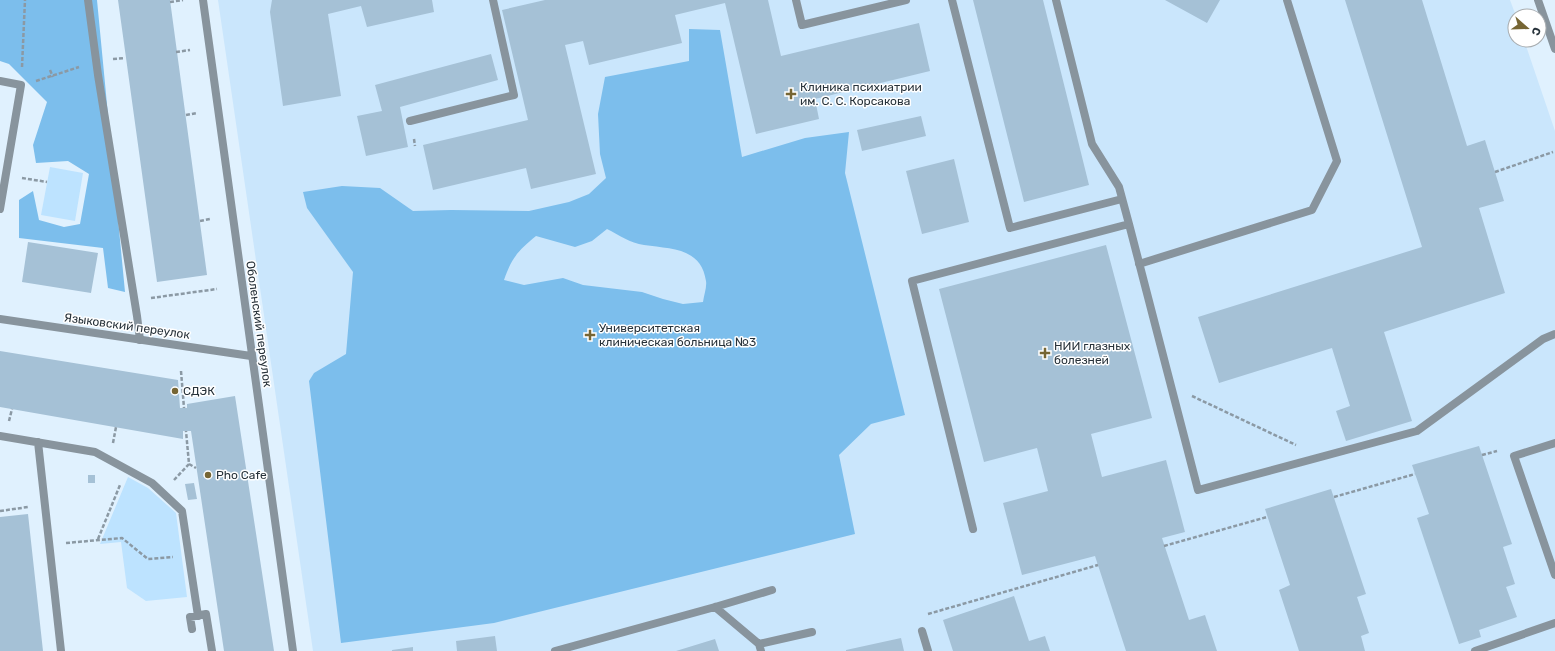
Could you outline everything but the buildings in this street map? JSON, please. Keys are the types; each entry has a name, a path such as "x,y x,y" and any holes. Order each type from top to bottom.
{"street":[{"path":"88,0 96,61 140,340"},
{"name":"Оболенский переулок","path":"203,0 251,356 293,651"},
{"path":"410,120 514,95 493,0"},
{"path":"796,0 802,25 906,0"},
{"path":"952,0 1010,228 1122,199"},
{"path":"1056,0 1092,144 1119,187 1198,490 1418,431 1543,339 1555,334"},
{"path":"1139,264 1312,210 1337,161 1287,0"},
{"path":"1538,0 1555,49"},
{"path":"0,81 21,85 0,209"},
{"path":"974,529 912,281 1129,224"},
{"name":"Языковский переулок","path":"0,319 251,356"},
{"path":"0,436 95,452 152,483 182,511 198,616"},
{"path":"38,442 61,651"},
{"path":"1555,443 1514,456 1555,575"},
{"path":"555,651 772,590"},
{"path":"715,607 760,648 812,632"},
{"path":"192,629 190,617 206,614 212,651"},
{"path":"1475,651 1555,623"},
{"path":"922,631 928,651"}],"path":[{"path":"25,0 21,85 53,77 96,61 125,58"},
{"path":"170,2 183,0"},
{"path":"176,52 190,50"},
{"path":"50,70 53,77"},
{"path":"186,115 197,113"},
{"path":"1495,172 1553,152"},
{"path":"6,175 47,182"},
{"path":"200,221 210,219"},
{"path":"134,300 218,289"},
{"path":"181,371 184,408"},
{"path":"1171,386 1321,457"},
{"path":"9,423 12,409"},
{"path":"162,493 189,464 186,431"},
{"path":"189,464 196,468"},
{"path":"97,540 127,470"},
{"path":"1334,498 1415,474"},
{"path":"0,510 45,506"},
{"path":"1164,546 1267,516"},
{"path":"49,545 122,538 148,559 189,556"},
{"path":"922,631 922,619 925,615 930,613 1098,565"}],"shaded area":[{"path":"0,0 97,0 125,292 108,288 103,248 19,238 19,200 33,191 39,220 64,227 80,224 89,174 68,161 36,163 33,145 47,102 9,64 0,61"},
{"name":"Университетская клиническая больница №3","path":"218,0 1510,0 1513,8 1507,8 1507,48 1527,48 1555,131 1555,651 313,651"},
{"path":"689,29 720,30 742,157 805,138 849,132 845,173 905,415 871,424 839,455 855,534 494,623 341,643 309,381 314,373 346,354 353,272 307,208 303,192 342,186 380,188 413,211 529,211 569,202 589,194 606,178 600,154 598,114 605,77 689,61","holes":["607,229 634,242 644,245 674,249 691,256 698,262 703,270 706,281 703,302 683,304 642,292 583,285 563,278 524,285 504,280 516,255 536,236 575,247 592,241"]},
{"path":"50,167 83,173 75,221 41,215"},
{"path":"128,477 148,488 176,513 187,597 146,601 127,588 121,542 100,544"}],"place":[{"name":"Клиника психиатрии им. С. С. Корсакова","path":"791,94"},
{"name":"Университетская клиническая больница №3","path":"590,335"},
{"name":"НИИ глазных болезней","path":"1045,353"},
{"name":"СДЭК","path":"175,391"},
{"name":"Pho Cafe","path":"208,475"}]}
